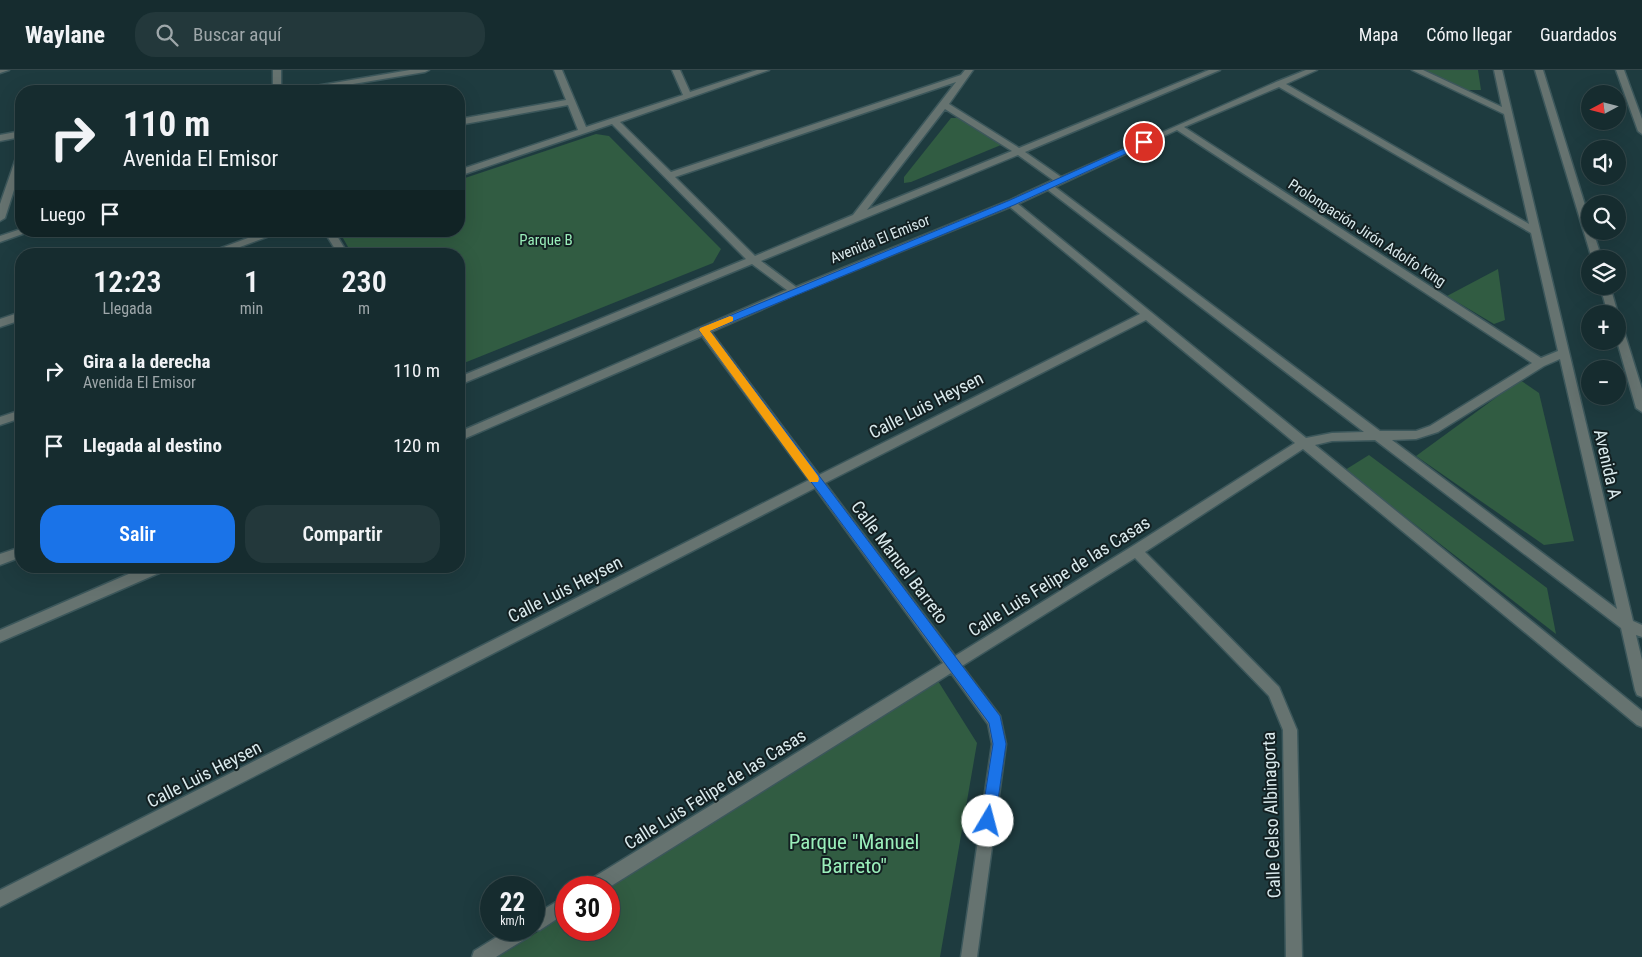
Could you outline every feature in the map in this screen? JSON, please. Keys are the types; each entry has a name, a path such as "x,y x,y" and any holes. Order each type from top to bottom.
{"street":[{"path":"0,71 5,70"},
{"path":"277,70 277,85"},
{"path":"334,85 425,70"},
{"path":"558,70 583,131"},
{"path":"676,70 688,96"},
{"path":"465,170 765,70"},
{"name":"Avenida El Emisor","path":"465,379 1017,150 1216,70"},
{"name":"Avenida El Emisor","path":"465,434 795,291 1011,203 1178,127 1312,70"},
{"path":"1416,70 1508,114"},
{"name":"Avenida A","path":"1498,70 1642,690"},
{"path":"1539,70 1594,250"},
{"path":"1620,70 1642,131"},
{"path":"857,217 944,106 966,74"},
{"path":"669,176 966,74"},
{"path":"1280,84 1536,232"},
{"path":"465,121 572,102"},
{"path":"944,106 1017,150 1059,180"},
{"path":"614,121 753,260 795,291"},
{"name":"Prolongación Jirón Adolfo King","path":"1178,127 1540,363"},
{"path":"0,138 15,135"},
{"path":"0,218 15,173"},
{"path":"1047,185 1627,625 1642,631"},
{"path":"1011,203 1642,720"},
{"path":"0,239 15,234"},
{"path":"228,248 260,237"},
{"path":"333,237 339,248"},
{"name":"Calle Luis Heysen","path":"0,899 816,482 1148,315"},
{"path":"0,323 15,318"},
{"name":"Calle Manuel Barreto","path":"704,330 816,482 955,664 995,721 999,744 969,957"},
{"path":"1625,350 1642,408"},
{"name":"Calle Luis Felipe de las Casas","path":"611,876 1136,551 1304,443 1332,436 1416,435 1434,429 1540,363 1564,353"},
{"path":"0,422 15,416"},
{"name":"Calle Celso Albinagorta","path":"1136,551 1274,692 1290,730 1294,957"},
{"path":"0,560 15,554"},
{"path":"0,636 145,573"},
{"path":"480,957 506,941"}],"green space":[{"path":"1425,70 1478,70 1481,90 1466,90"},
{"path":"951,118 959,118 1001,145 911,182 904,183 904,177"},
{"name":"Parque B","path":"596,134 609,136 721,249 713,263 465,363 465,248 349,248 342,237 465,237 465,178"},
{"path":"1498,269 1505,320 1494,324 1447,296"},
{"path":"1520,380 1539,393 1574,541 1544,545 1416,456"},
{"path":"1369,455 1547,588 1556,634 1345,470"},
{"name":"Parque \"Manuel Barreto\"","path":"938,681 977,743 940,957 498,957 523,941 545,941 545,927 555,921 555,941 620,941 620,881"}],"slow traffic":[{"path":"730,319 704,330 814,479"}],"route":[{"path":"988,821 999,744 995,721 955,664 816,482 704,330 1011,203 1144,142"}]}
